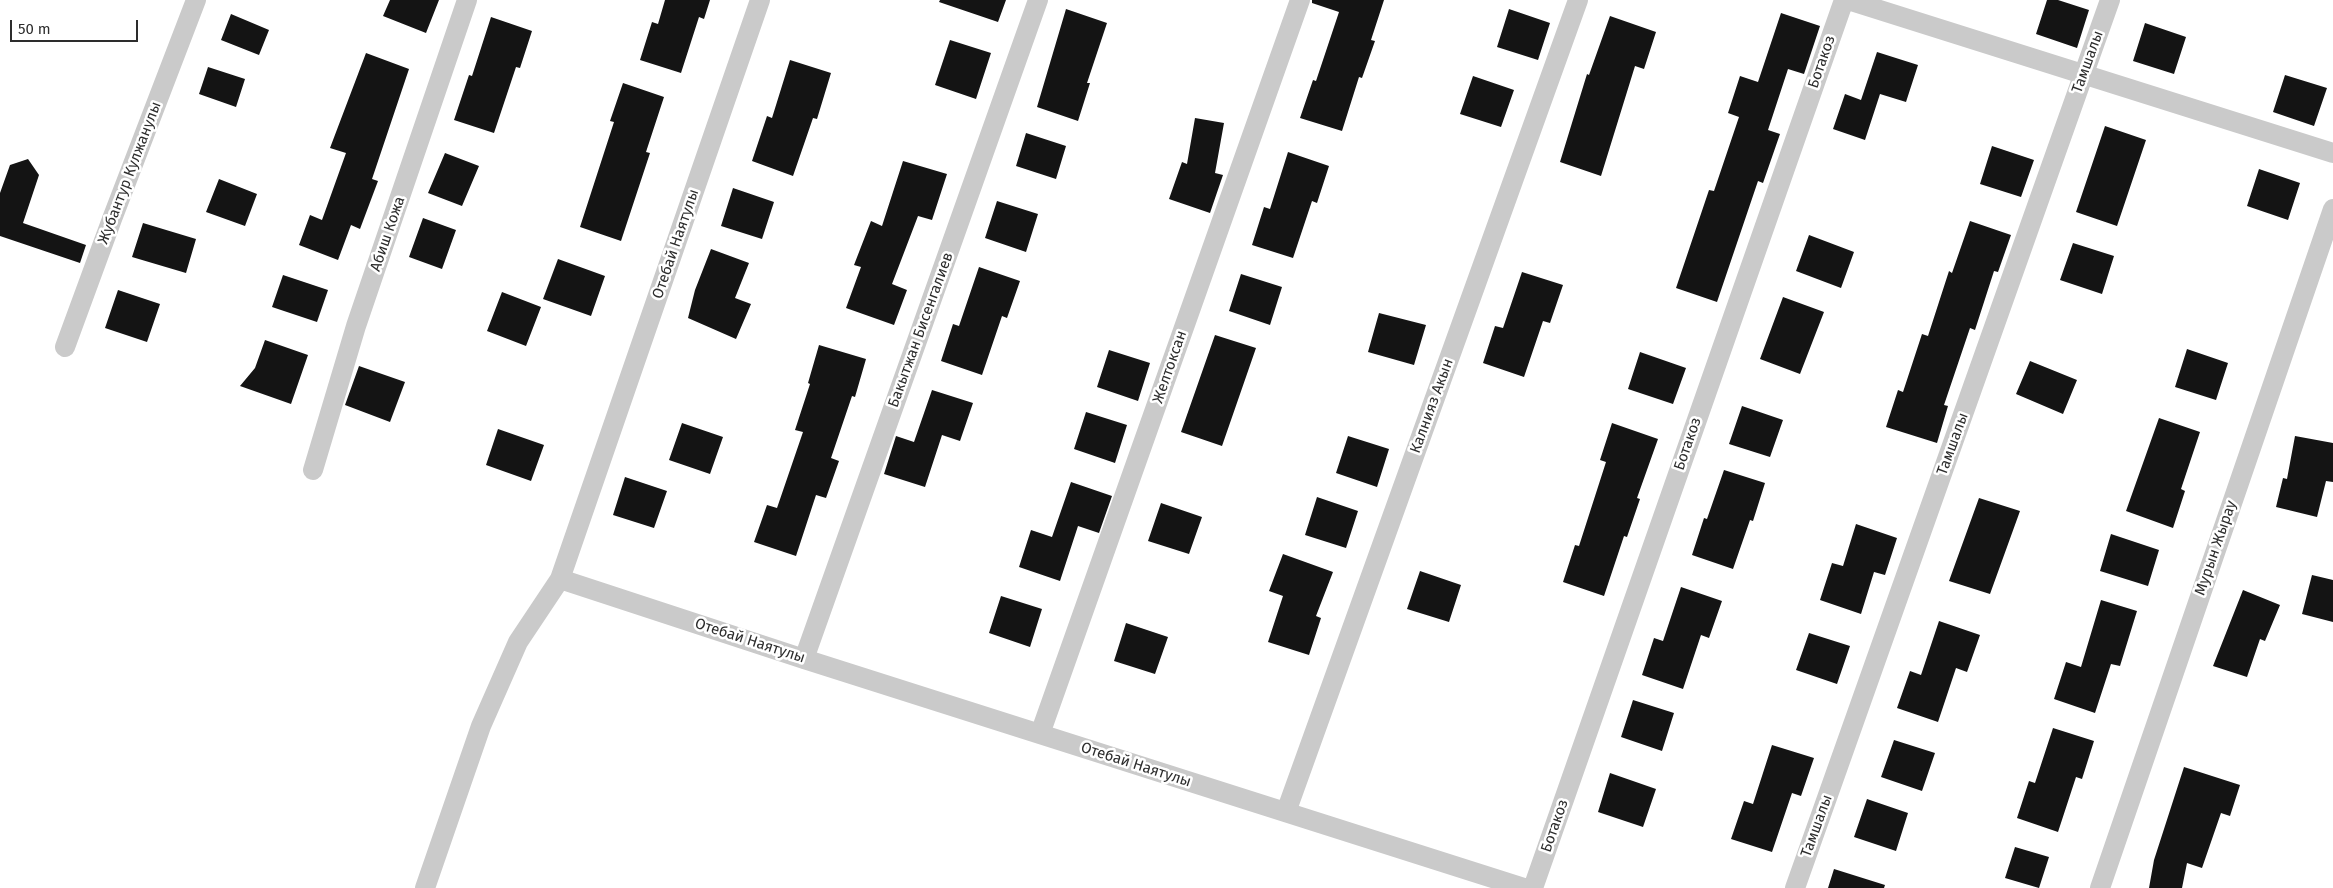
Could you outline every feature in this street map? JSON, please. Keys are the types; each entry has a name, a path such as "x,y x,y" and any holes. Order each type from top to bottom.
{"street":[{"name":"Жубантур Кулжанулы","path":"66,347 112,219 196,0"},
{"name":"Абиш Кожа","path":"313,470 356,326 467,0"},
{"name":"Отебай Наятулы","path":"760,0 560,579 804,659 1524,888"},
{"name":"Бакытжан Бисенгалиев","path":"804,659 1038,0"},
{"name":"Желтоксан","path":"1040,734 1300,0"},
{"name":"Калнияз Акын","path":"1286,812 1578,0"},
{"path":"1846,0 2333,153"},
{"name":"Ботакоз","path":"1533,888 1846,0"},
{"name":"Тамшалы","path":"1795,888 2110,0"},
{"name":"Мурын Жырау","path":"2100,888 2333,209"},
{"path":"425,888 481,726 510,659 518,642 560,579"}],"building":[{"path":"390,0 439,0 426,33 383,16"},
{"path":"665,0 710,0 704,19 699,17 681,73 640,60 652,22 658,24"},
{"path":"940,0 1006,0 998,22 939,2"},
{"path":"1312,0 1384,0 1371,40 1375,41 1362,78 1359,77 1342,131 1300,118 1313,80 1316,81 1339,12 1312,3"},
{"path":"2047,0 2058,0 2089,10 2077,48 2036,34"},
{"path":"1066,9 1107,23 1087,83 1090,83 1078,121 1037,107"},
{"path":"1509,9 1550,23 1538,60 1497,47"},
{"path":"1781,13 1820,26 1804,74 1788,69 1768,130 1780,134 1763,183 1758,181 1717,302 1676,288 1709,190 1714,191 1739,117 1728,113 1740,76 1758,82"},
{"path":"231,14 269,30 259,55 221,40"},
{"path":"1610,16 1656,32 1644,69 1635,66 1601,176 1560,162 1587,74 1589,75"},
{"path":"491,17 532,31 520,68 516,67 494,133 454,120 469,75 472,76"},
{"path":"2145,23 2186,37 2174,74 2133,61"},
{"path":"950,40 991,53 976,99 935,85"},
{"path":"1877,52 1918,65 1906,102 1880,94 1865,140 1833,129 1845,94 1861,100"},
{"path":"366,53 409,69 372,179 378,181 360,229 351,225 338,260 299,245 310,215 322,220 346,153 330,148"},
{"path":"790,60 831,73 817,119 813,118 793,176 752,161 767,116 772,118"},
{"path":"208,67 245,79 236,107 199,94"},
{"path":"2285,75 2327,88 2314,126 2273,112"},
{"path":"1473,76 1514,90 1501,127 1460,114"},
{"path":"623,83 664,97 646,152 650,153 621,241 580,227 614,122 610,121"},
{"path":"1195,118 1224,123 1215,173 1223,175 1210,213 1169,199 1182,162 1187,164"},
{"path":"2105,126 2146,140 2117,226 2076,212"},
{"path":"1026,133 1066,146 1056,179 1016,166"},
{"path":"1992,146 2034,160 2021,197 1980,184"},
{"path":"1288,152 1329,166 1317,203 1312,201 1293,258 1252,245 1264,207 1270,209"},
{"path":"445,153 479,166 462,206 428,193"},
{"path":"28,159 39,175 23,223 86,245 80,263 0,236 0,193 10,165"},
{"path":"903,161 947,174 932,220 918,216 892,284 907,290 894,325 846,308 861,267 854,265 871,221 882,226"},
{"path":"2259,169 2300,183 2288,220 2247,206"},
{"path":"219,179 257,194 245,226 206,212"},
{"path":"733,188 774,202 762,239 721,226"},
{"path":"997,201 1038,214 1026,252 985,238"},
{"path":"423,218 456,230 442,269 409,257"},
{"path":"1970,221 2011,235 1998,272 1994,271 1975,330 1970,328 1944,405 1948,406 1937,443 1886,427 1898,390 1903,392 1922,334 1928,336 1949,271 1952,273"},
{"path":"143,223 196,239 186,273 132,257"},
{"path":"1809,235 1854,252 1841,288 1796,271"},
{"path":"2073,243 2114,256 2102,294 2060,280"},
{"path":"711,249 749,263 735,298 751,304 736,339 688,318 695,290"},
{"path":"558,259 605,276 591,316 543,299"},
{"path":"979,267 1020,281 1007,318 1002,316 982,375 941,361 953,324 959,326"},
{"path":"1522,272 1563,285 1550,323 1543,321 1524,377 1483,363 1495,326 1503,328"},
{"path":"1241,274 1282,287 1270,325 1229,311"},
{"path":"283,275 328,290 317,322 272,307"},
{"path":"118,290 160,304 147,342 105,328"},
{"path":"502,292 541,307 526,346 487,331"},
{"path":"1783,297 1824,312 1800,374 1760,359"},
{"path":"1379,313 1426,325 1414,365 1368,352"},
{"path":"1215,335 1256,348 1222,446 1181,432"},
{"path":"265,340 308,355 291,404 240,386 255,368"},
{"path":"819,345 866,359 855,397 852,396 831,458 839,461 826,498 816,495 796,556 754,542 767,505 777,508 803,432 795,430 810,384 808,383"},
{"path":"2187,349 2228,363 2216,400 2175,387"},
{"path":"1109,350 1150,363 1138,401 1097,387"},
{"path":"1640,352 1686,368 1673,404 1628,389"},
{"path":"2030,361 2077,380 2063,414 2016,394"},
{"path":"359,366 405,382 390,422 345,405"},
{"path":"932,390 973,403 960,441 942,435 925,487 884,474 896,436 914,442"},
{"path":"1742,406 1783,420 1770,457 1729,444"},
{"path":"1086,412 1127,425 1115,463 1074,449"},
{"path":"2159,418 2200,432 2181,489 2185,491 2173,528 2126,511"},
{"path":"682,423 723,437 710,474 669,460"},
{"path":"1612,423 1658,439 1637,498 1640,499 1627,537 1624,536 1604,596 1563,582 1575,545 1579,546 1606,462 1600,460"},
{"path":"498,429 544,445 531,481 486,465"},
{"path":"1348,436 1389,449 1377,487 1336,473"},
{"path":"2295,436 2333,443 2333,482 2326,481 2317,517 2276,507 2283,478 2287,479"},
{"path":"1724,470 1765,483 1753,521 1750,520 1733,569 1692,555 1704,518 1707,519"},
{"path":"625,477 667,491 654,528 613,515"},
{"path":"1071,482 1112,496 1099,533 1078,526 1060,581 1019,567 1031,530 1052,537"},
{"path":"1317,497 1358,511 1346,548 1305,535"},
{"path":"1979,498 2020,511 1990,594 1949,581"},
{"path":"1161,503 1202,517 1189,554 1148,541"},
{"path":"1856,524 1897,538 1885,575 1874,572 1861,614 1820,600 1832,563 1843,566"},
{"path":"2111,534 2159,550 2148,586 2100,571"},
{"path":"1283,554 1333,572 1316,616 1321,618 1309,655 1268,642 1283,596 1269,591"},
{"path":"1420,571 1461,585 1449,622 1407,609"},
{"path":"2312,575 2333,580 2333,622 2302,614"},
{"path":"1681,587 1722,601 1709,638 1701,635 1683,689 1642,675 1654,638 1663,641"},
{"path":"2243,590 2280,605 2265,641 2260,639 2247,677 2213,666"},
{"path":"1001,596 1042,609 1030,647 989,633"},
{"path":"2101,600 2137,611 2120,666 2111,664 2095,713 2054,699 2066,662 2081,667"},
{"path":"1939,621 1980,635 1967,672 1956,668 1938,722 1897,708 1910,671 1921,675"},
{"path":"1126,623 1168,637 1155,674 1114,661"},
{"path":"1809,633 1850,646 1837,684 1796,670"},
{"path":"1633,700 1674,713 1662,751 1621,737"},
{"path":"2053,728 2094,741 2082,779 2076,777 2058,832 2017,818 2029,781 2035,783"},
{"path":"1894,740 1935,753 1922,791 1881,777"},
{"path":"1772,745 1814,758 1801,796 1792,793 1772,852 1731,839 1744,801 1753,804"},
{"path":"2184,767 2240,785 2230,816 2221,813 2202,868 2187,863 2182,888 2149,888 2154,860"},
{"path":"1610,773 1656,789 1643,827 1598,812"},
{"path":"1867,799 1908,813 1896,851 1854,837"},
{"path":"2015,847 2049,857 2039,888 2005,878"},
{"path":"1834,869 1885,885 1884,888 1828,888"}]}
